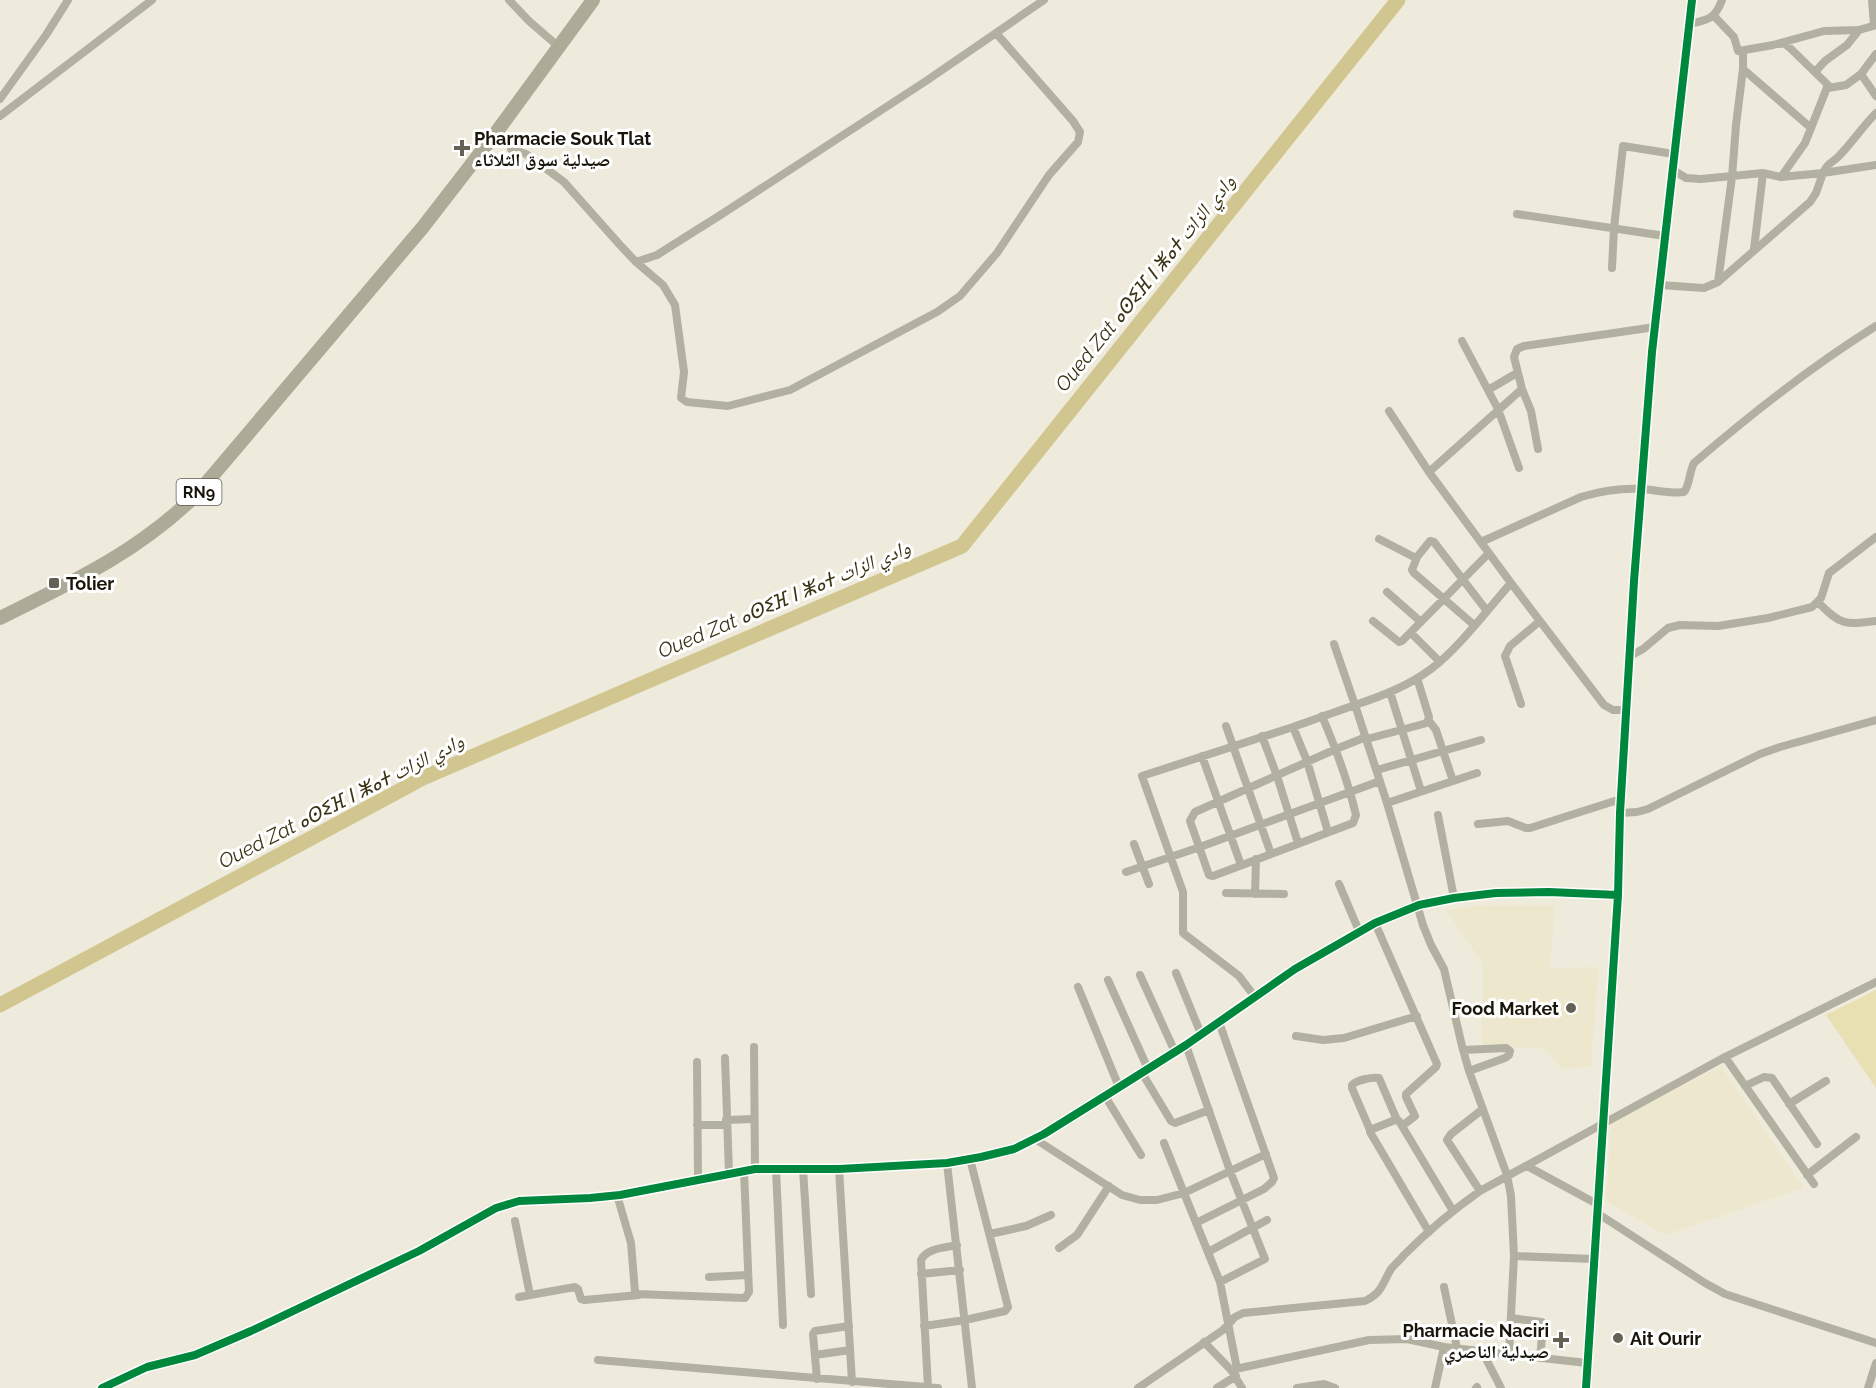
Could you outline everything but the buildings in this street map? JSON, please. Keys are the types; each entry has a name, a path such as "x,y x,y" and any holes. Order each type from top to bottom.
{"main road":[{"name":"RN9","path":"0,618 130,550 197,494 423,227 473,164 592,0"}],"street":[{"path":"0,99 68,0"},
{"path":"0,116 152,0"},
{"path":"509,0 529,21 559,46"},
{"path":"636,262 657,255 676,243 926,81 1044,0"},
{"path":"1586,1388 1618,895 1620,813 1641,489 1655,327 1692,0"},
{"path":"1689,24 1708,20 1714,16 1722,0"},
{"path":"1773,45 1824,31 1858,30 1875,25 1872,0"},
{"path":"1714,16 1734,37 1738,51"},
{"path":"1815,72 1825,61 1847,45 1858,30"},
{"path":"511,149 526,154 564,182 636,262 663,285 675,305 684,372 681,398 687,402 728,406 790,390 937,312 960,296 997,253 1049,175 1078,142 1080,132 1073,121 996,33"},
{"path":"1738,51 1784,43 1815,72 1828,88"},
{"path":"1718,282 1743,69 1743,52 1738,51"},
{"path":"1828,88 1846,85 1861,74 1876,54"},
{"path":"1743,69 1810,128"},
{"path":"1861,74 1876,96"},
{"path":"1781,177 1805,143 1828,88"},
{"path":"1660,285 1704,288 1718,282 1810,202 1816,193 1827,163 1837,158 1864,124 1876,113"},
{"path":"1612,268 1623,146 1674,154"},
{"path":"1673,170 1686,178 1701,179 1763,173 1781,177 1876,165"},
{"path":"1754,249 1763,173"},
{"path":"1517,213 1665,236"},
{"path":"1481,542 1581,497 1598,492 1641,489 1684,492 1687,489 1690,470 1699,459 1827,357 1876,326"},
{"path":"1538,449 1530,411 1517,373 1515,352 1517,349 1524,346 1655,327"},
{"path":"1462,341 1498,409 1519,468"},
{"path":"1488,390 1517,373"},
{"path":"1429,472 1522,389"},
{"path":"1389,411 1429,472 1604,705 1614,710 1627,710"},
{"path":"1630,656 1643,649 1668,628 1718,626 1768,618 1812,607 1818,602 1829,573 1876,537"},
{"path":"1379,539 1414,557 1417,556"},
{"path":"1474,625 1412,570 1417,556 1426,544 1430,541 1434,542 1487,610"},
{"path":"1373,621 1400,642 1489,553"},
{"path":"1255,997 1239,976 1183,933 1182,892 1142,776 1355,705 1390,692 1417,678 1440,662 1511,583"},
{"path":"1387,592 1421,622"},
{"path":"1818,602 1844,623 1876,621"},
{"path":"1521,704 1505,656 1510,646 1540,621"},
{"path":"1411,633 1440,662"},
{"path":"1334,644 1367,738 1419,905 1423,925 1444,969 1469,1071 1507,1175 1511,1196 1514,1256 1509,1354"},
{"path":"1417,678 1429,721 1436,730 1453,781"},
{"path":"1390,692 1421,791"},
{"path":"1322,716 1336,749 1351,792 1356,815 1353,823 1211,876 1208,874 1190,821 1195,812 1336,749 1367,738 1421,726 1429,721"},
{"path":"1620,813 1637,812 1656,806 1712,777 1780,747 1876,720"},
{"path":"1226,726 1271,854"},
{"path":"1293,727 1307,761 1328,832"},
{"path":"1262,736 1298,843"},
{"path":"1377,770 1481,740"},
{"path":"1202,756 1241,865"},
{"path":"1387,802 1477,774"},
{"path":"1126,872 1380,781"},
{"path":"1478,824 1508,821 1530,828 1621,799"},
{"path":"1438,815 1454,898"},
{"path":"1134,844 1149,884"},
{"path":"1255,894 1257,859"},
{"path":"1339,884 1359,931"},
{"path":"102,1388 147,1367 195,1355 251,1331 419,1251 496,1208 519,1202 617,1196 755,1169 947,1163 1014,1149 1035,1139 1186,1045 1295,969 1375,923 1419,905 1496,893 1549,892 1618,895"},
{"path":"1226,893 1284,894"},
{"path":"1370,1130 1400,1123 1415,1116 1406,1094 1437,1064 1375,923"},
{"path":"1176,973 1201,1034"},
{"path":"1140,975 1174,1052"},
{"path":"1107,980 1145,1071 1171,1121 1175,1123 1209,1110"},
{"path":"1138,1388 1243,1313 1365,1300 1376,1296 1392,1267 1453,1211 1480,1191 1725,1057 1876,982"},
{"path":"1078,987 1119,1087"},
{"path":"1296,1036 1323,1040 1344,1038 1417,1016"},
{"path":"1196,1223 1264,1189 1274,1178 1219,1022"},
{"path":"1186,1045 1230,1171 1265,1259 1220,1282"},
{"path":"754,1047 755,1169"},
{"path":"1463,1050 1506,1048 1510,1051 1505,1058 1469,1071"},
{"path":"1725,1057 1814,1184"},
{"path":"725,1058 729,1173"},
{"path":"697,1062 698,1179"},
{"path":"1429,1233 1370,1132 1352,1085 1375,1077 1379,1078 1400,1123 1453,1211"},
{"path":"1745,1086 1764,1077 1772,1078 1817,1144"},
{"path":"1789,1104 1826,1080"},
{"path":"1105,1096 1141,1155"},
{"path":"1480,1191 1447,1140 1450,1134 1484,1109"},
{"path":"697,1125 754,1119"},
{"path":"1807,1175 1856,1137"},
{"path":"1035,1139 1122,1195 1140,1200 1157,1200 1184,1193 1266,1154"},
{"path":"1164,1143 1220,1282 1229,1324 1235,1372 1242,1388"},
{"path":"924,1326 1005,1311 1008,1307 970,1159"},
{"path":"947,1163 972,1388"},
{"path":"1527,1166 1597,1208 1705,1283 1725,1294 1876,1343"},
{"path":"839,1168 852,1382"},
{"path":"776,1169 783,1325"},
{"path":"803,1169 811,1294"},
{"path":"519,1297 575,1287 581,1299 584,1300 639,1295 745,1298 749,1292 744,1171"},
{"path":"1059,1248 1077,1235 1109,1186"},
{"path":"617,1196 631,1243 635,1292 639,1295"},
{"path":"990,1234 1026,1226 1051,1215"},
{"path":"1208,1252 1267,1220"},
{"path":"515,1221 530,1295"},
{"path":"928,1387 921,1260 924,1254 957,1245"},
{"path":"1514,1256 1594,1259"},
{"path":"921,1274 960,1270"},
{"path":"709,1277 748,1275"},
{"path":"1444,1287 1457,1348"},
{"path":"1511,1318 1542,1322 1540,1358"},
{"path":"818,1379 814,1331 849,1326"},
{"path":"1217,1388 1235,1372 1369,1340 1407,1339 1444,1347 1587,1363"},
{"path":"1204,1342 1235,1372"},
{"path":"1435,1388 1444,1347"},
{"path":"815,1355 850,1350"},
{"path":"1482,1351 1501,1388"},
{"path":"598,1360 938,1388"},
{"path":"1868,1388 1876,1363"},
{"path":"1296,1388 1323,1386 1335,1388"}],"shaded area":[{"path":"1484,905 1555,905 1550,968 1599,967 1591,1066 1563,1070 1544,1049 1482,1045 1483,964 1446,910"},
{"path":"1876,990 1876,1088 1826,1015"},
{"path":"1721,1066 1804,1188 1665,1235 1606,1201 1611,1122"}],"waterway":[{"name":"Oued Zat ⴰⵙⵉⴼ ⵏ ⵥⴰⵜ وادي الزات","path":"0,1005 425,777 962,546 1398,0"}],"cycle path":[{"path":"1586,1388 1618,895 1620,813 1634,581 1652,352 1692,0"},
{"path":"102,1388 147,1367 195,1355 251,1331 419,1251 496,1208 519,1201 620,1195 755,1169 839,1169 947,1163 1014,1149 1044,1134 1186,1045 1295,969 1375,923 1419,905 1496,893 1549,892 1618,895"}],"place":[{"name":"Pharmacie Souk Tlat صيدلية سوق الثلاثاء","path":"462,148"},
{"name":"Tolier","path":"54,583"},
{"name":"Food Market","path":"1571,1008"},
{"name":"Ait Ourir","path":"1618,1338"},
{"name":"Pharmacie Naciri صيدلية الناصري","path":"1561,1340"}]}
